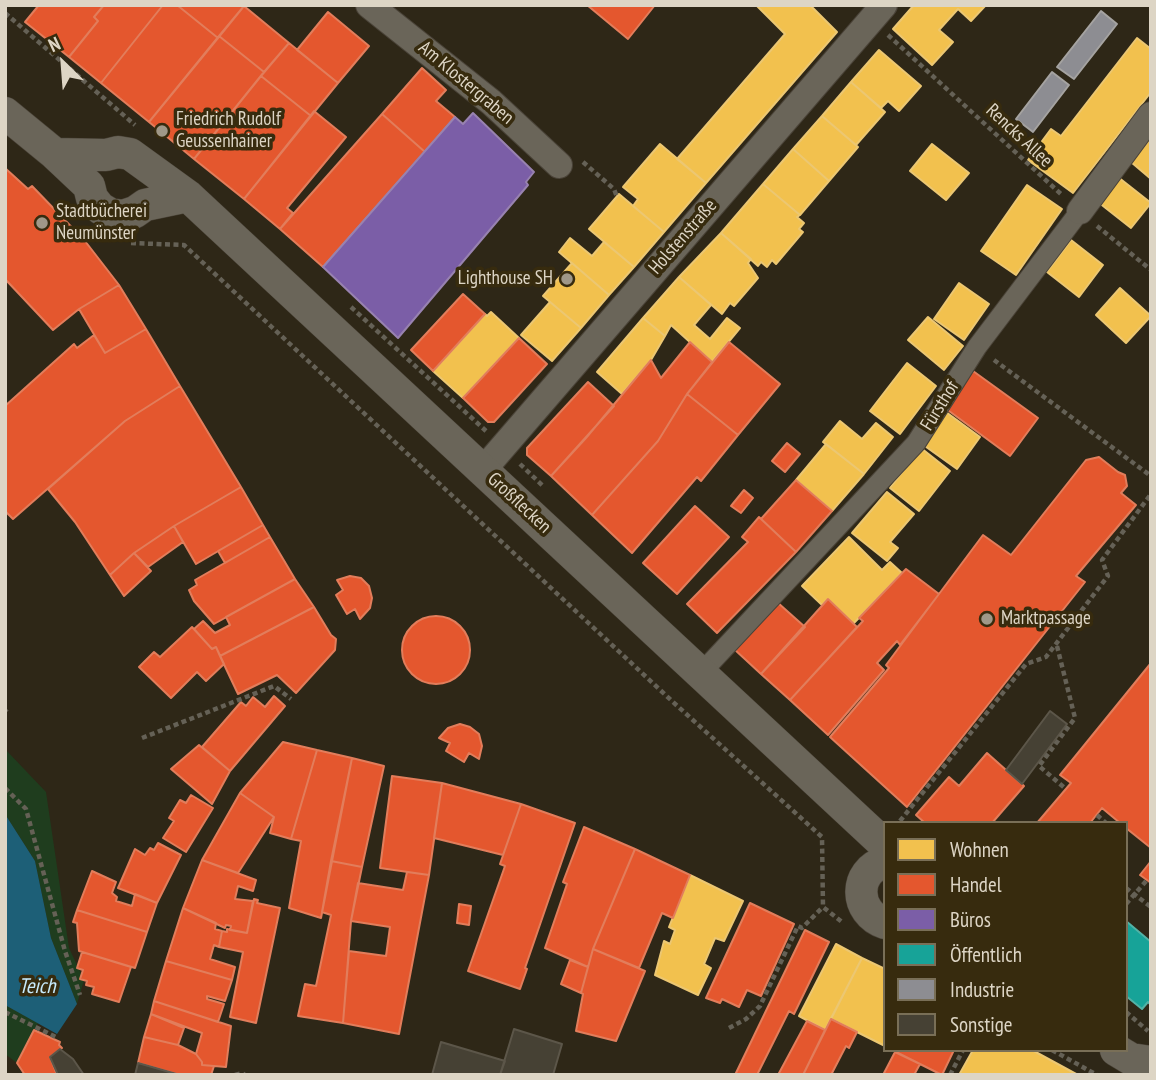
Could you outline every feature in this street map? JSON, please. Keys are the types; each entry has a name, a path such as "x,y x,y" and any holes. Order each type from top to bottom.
{"street":[{"name":"Am Klostergraben","path":"369,5 491,102 559,165"},
{"name":"Holstenstraße","path":"483,470 878,12"},
{"path":"5,113 89,186"},
{"name":"Fürsthof","path":"701,673 916,443 977,347 1151,115"},
{"name":"Großflecken","path":"55,154 131,154 188,196 850,810 883,828"},
{"path":"106,155 97,163 89,186 92,198 100,208 110,214 123,216 145,205 188,196"},
{"path":"145,205 151,194 153,181 149,169"},
{"path":"850,810 876,866 862,882 860,894 863,906 871,916 883,922"}],"path":[{"name":"Rencks Allee","path":"878,12 1080,211 1151,270"},
{"path":"559,165 577,156 614,189 617,197"},
{"path":"122,243 184,246 673,702 822,837"},
{"path":"977,347 1151,476"},
{"path":"902,821 1026,664 1046,657 1057,645 1108,576 1102,560 1151,495"},
{"path":"1057,645 1075,718 1039,766 1066,789"},
{"path":"142,737 274,686 291,699"},
{"path":"5,788 26,809 65,951 80,995"},
{"path":"1097,815 1104,821"},
{"path":"1128,902 1147,880"},
{"path":"1128,890 1151,907"},
{"path":"729,1028 746,1019 760,1006 798,926 802,928 823,907"},
{"path":"5,1012 55,1037"},
{"path":"1128,1014 1148,1031 1151,1029"},
{"path":"950,1075 962,1052"},
{"path":"1056,1052 1097,1075"},
{"path":"235,1075 245,1075"}],"green space":[{"path":"5,749 46,792 69,948 84,980 77,1004 51,938 35,861 5,814"},
{"path":"5,1005 38,1023 17,1063 5,1054"}],"water":[{"name":"Teich","path":"5,814 35,861 51,938 77,1004 57,1034 5,1005"}],"building: Wohnen":[{"path":"756,5 810,5 837,32 706,183 677,159 785,34"},
{"path":"914,5 986,5 971,21 958,9 939,30 953,42 932,65 893,29"},
{"path":"1137,38 1151,49 1151,92 1073,193 1028,160 1051,129 1061,136"},
{"path":"879,50 921,86 899,111 888,101 881,108 851,82"},
{"path":"851,82 885,112 856,145 822,116"},
{"path":"822,116 858,147 829,181 793,149"},
{"path":"1151,138 1151,179 1131,162"},
{"path":"660,144 706,183 664,232 633,206 638,199 623,187"},
{"path":"932,144 969,173 946,200 910,171"},
{"path":"793,149 829,181 800,215 763,184"},
{"path":"1118,177 1151,203 1131,228 1098,202"},
{"path":"763,184 800,215 797,217 804,223 799,229 803,232 776,264 772,260 767,267 761,262 758,266 721,233"},
{"path":"1027,185 1062,209 1016,275 981,251"},
{"path":"619,194 664,232 634,267 589,229"},
{"path":"721,233 751,259 748,263 758,278 734,306 730,303 722,314 679,277"},
{"path":"570,238 592,256 604,242 634,267 609,295 559,252"},
{"path":"1071,240 1103,265 1079,297 1047,272"},
{"path":"572,263 609,295 581,328 543,296"},
{"path":"679,277 711,305 694,325 710,339 727,318 740,328 712,362 671,325 665,336 643,318"},
{"path":"959,283 989,304 964,340 934,319"},
{"path":"1120,288 1151,316 1126,343 1096,315"},
{"path":"550,302 581,328 552,361 521,335"},
{"path":"491,312 519,338 463,398 433,371 485,314 487,316"},
{"path":"928,317 963,346 944,370 908,340"},
{"path":"643,318 665,336 651,360 622,394 597,372"},
{"path":"907,363 936,386 900,434 870,411"},
{"path":"946,412 980,437 957,469 922,444"},
{"path":"840,421 862,439 876,423 893,437 864,474 823,442"},
{"path":"826,444 864,474 832,511 796,480"},
{"path":"921,448 950,471 919,511 890,488"},
{"path":"887,492 914,514 890,542 898,548 887,561 852,533"},
{"path":"849,537 882,570 890,562 902,573 853,624 828,599 822,605 802,586"},
{"path":"690,875 743,901 724,941 715,938 704,964 711,968 698,995 655,975 664,941 670,944 675,930 669,927"},
{"path":"836,944 862,958 825,1030 799,1016"},
{"path":"862,958 883,968 883,1045 831,1019"},
{"path":"972,1052 1036,1052 1078,1075 959,1075"}],"building: Handel":[{"path":"39,5 104,5 94,17 98,21 69,57 25,22"},
{"path":"104,5 163,5 101,83 69,57 98,21 94,17"},
{"path":"163,5 177,5 218,38 149,122 101,83"},
{"path":"177,5 244,5 244,6 218,38"},
{"path":"587,5 655,5 628,39"},
{"path":"244,6 289,43 264,72 219,36"},
{"path":"328,12 369,46 338,83 297,50"},
{"path":"219,36 264,72 194,159 149,122"},
{"path":"289,43 338,83 311,116 261,76"},
{"path":"422,68 446,90 436,101 455,117 425,152 382,114"},
{"path":"261,76 311,116 244,199 194,159"},
{"path":"314,111 346,137 287,208 293,213 280,229 244,199"},
{"path":"382,114 425,152 323,267 280,229"},
{"path":"5,168 28,189 32,186 85,241 119,285 79,309 53,330 5,279"},
{"path":"119,285 146,329 105,353 79,309"},
{"path":"463,294 485,314 433,371 411,350"},
{"path":"146,329 180,386 125,421 13,519 5,511 5,406 74,344 77,348 94,335 105,353"},
{"path":"519,338 547,364 494,422 488,422 463,398"},
{"path":"690,342 712,362 687,394 658,441 592,515 551,476 651,360 661,378"},
{"path":"729,342 780,384 738,435 687,394"},
{"path":"973,371 1038,418 1010,456 945,408"},
{"path":"588,382 614,406 551,476 527,455 527,448"},
{"path":"180,386 241,487 174,526 134,553 110,575 75,522 48,489 125,421"},
{"path":"687,394 738,435 701,481 697,477 632,553 592,515 658,441"},
{"path":"787,443 800,454 785,472 772,461"},
{"name":"Marktpassage","path":"1099,457 1125,475 1127,486 1121,493 1136,505 1076,576 1085,582 907,807 830,737 889,668 886,665 983,535 1011,555 1086,460"},
{"path":"796,480 832,511 796,552 761,519"},
{"path":"241,487 263,525 196,564 174,526"},
{"path":"744,490 753,498 741,513 731,506"},
{"path":"695,506 729,537 677,594 643,563"},
{"path":"759,517 796,552 717,633 687,604 748,542 742,537"},
{"path":"263,525 270,537 225,563 218,551"},
{"path":"174,526 183,542 148,567 134,553"},
{"path":"270,537 295,579 214,624 194,601 189,590 197,585 195,580"},
{"path":"134,553 151,571 124,596 110,575"},
{"path":"906,569 939,594 900,645 897,641 877,663 884,670 828,735 790,700 863,621 859,618"},
{"path":"350,576 361,578 369,586 372,598 370,608 360,619 355,609 347,614 336,595 343,590 337,580"},
{"path":"295,579 314,607 220,656 216,647 212,649 194,629 203,621 215,633 230,625 226,617"},
{"path":"828,599 857,627 790,700 761,674"},
{"path":"777,602 805,627 761,674 734,649"},
{"path":"314,607 336,639 335,650 296,693 277,675 238,694 220,656"},
{"path":"436,616 449,619 460,626 467,637 470,650 467,663 460,674 449,681 436,684 423,681 412,674 405,663 402,650 405,637 412,626 423,619"},
{"path":"192,627 212,649 216,647 224,664 206,681 197,672 171,698 139,667 154,652 160,657"},
{"path":"1151,663 1151,848 1128,830 1128,821 1118,821 1102,808 1092,821 1039,821 1071,783 1060,775"},
{"path":"274,696 285,706 230,771 202,747 241,702 246,706 253,697 265,707"},
{"path":"460,724 479,734 482,746 479,759 469,753 464,762 446,751 450,743 439,738 448,728"},
{"path":"283,742 317,750 291,839 270,833 274,817 240,793"},
{"path":"199,745 230,771 212,804 171,769"},
{"path":"317,750 352,758 321,918 289,908 301,841 291,839"},
{"path":"987,753 1024,786 994,821 923,821 916,815 949,777 959,786"},
{"path":"352,758 384,766 362,867 331,861"},
{"path":"392,776 442,783 429,875 380,868"},
{"path":"442,783 521,804 503,855 434,838"},
{"path":"240,793 274,817 238,873 202,860"},
{"path":"191,795 213,808 186,852 163,838 174,821 169,818 180,800 186,803"},
{"path":"521,804 575,823 520,989 468,971 505,866 500,864"},
{"path":"584,827 635,849 588,967 545,948 567,884 563,882"},
{"path":"158,843 181,855 157,903 118,888 135,849 145,855 150,848 154,850"},
{"path":"635,849 690,875 673,918 662,913 639,968 593,949"},
{"path":"202,860 256,880 253,891 238,886 235,899 253,901 247,933 230,930 231,926 226,925 225,928 183,908"},
{"path":"331,861 362,867 351,921 343,1023 298,1016 305,984 316,986 331,915 322,912"},
{"path":"1151,861 1151,883 1140,875"},
{"path":"92,871 116,882 112,893 117,897 116,901 132,906 135,894 157,903 147,932 77,910"},
{"path":"407,872 429,875 399,1034 343,1023 349,951 386,956 390,927 351,921 358,883 403,890"},
{"path":"254,899 258,900 257,903 280,908 256,1023 230,1017 243,952 219,947 222,931 227,932 227,929 247,933"},
{"path":"750,903 794,924 761,996 747,990 739,1007 722,999 720,1003 706,998"},
{"path":"459,904 471,906 469,925 457,923"},
{"path":"183,908 216,923 215,929 222,931 219,947 214,945 210,959 235,967 232,980 166,961"},
{"path":"77,910 147,932 135,968 79,951 77,923 73,922"},
{"path":"805,930 829,942 794,1014 789,1011 757,1075 735,1075"},
{"path":"593,949 645,971 616,1041 576,1031 583,994 581,993"},
{"path":"82,952 131,967 119,1002 92,994 94,987 86,985 87,981 80,979 83,970 77,968"},
{"path":"570,960 588,967 581,993 561,984"},
{"path":"166,961 232,980 225,1001 207,996 207,999 224,1004 218,1022 154,1001"},
{"path":"154,1001 231,1026 226,1067 202,1065 196,1054 202,1033 151,1014"},
{"path":"151,1014 184,1028 178,1045 144,1037"},
{"path":"831,1019 857,1032 849,1048 846,1046 831,1075 803,1075"},
{"path":"807,1021 825,1030 803,1075 778,1075"},
{"path":"34,1030 60,1042 62,1048 50,1057 57,1075 25,1075 17,1063"},
{"path":"144,1037 178,1045 196,1054 202,1065 214,1066 211,1075 180,1075 138,1063"},
{"path":"895,1052 920,1064 914,1075 883,1075"},
{"path":"896,1052 953,1052 942,1075"}],"building: Büros":[{"path":"473,113 534,172 526,182 528,185 398,338 323,267 455,117 463,124"}],"building: Öffentlich":[{"path":"1128,923 1151,942 1151,1005 1148,1002 1142,1009 1128,998"}],"building: Industrie":[{"path":"1101,11 1117,24 1074,79 1057,67"},
{"path":"1052,72 1069,85 1033,132 1016,119"}],"building: Sonstige":[{"path":"1050,711 1067,724 1022,784 1006,770"},
{"path":"514,1029 562,1044 553,1075 500,1075"},
{"path":"441,1042 505,1061 500,1075 432,1075"},
{"path":"60,1049 73,1059 84,1075 58,1075 50,1057"},
{"path":"138,1063 180,1075 135,1075"}],"place":[{"name":"Friedrich Rudolf Geussenhainer","path":"162,131"},
{"name":"Stadtbücherei Neumünster","path":"42,223"},
{"name":"Lighthouse SH","path":"567,279"},
{"name":"Marktpassage","path":"987,619"}]}
